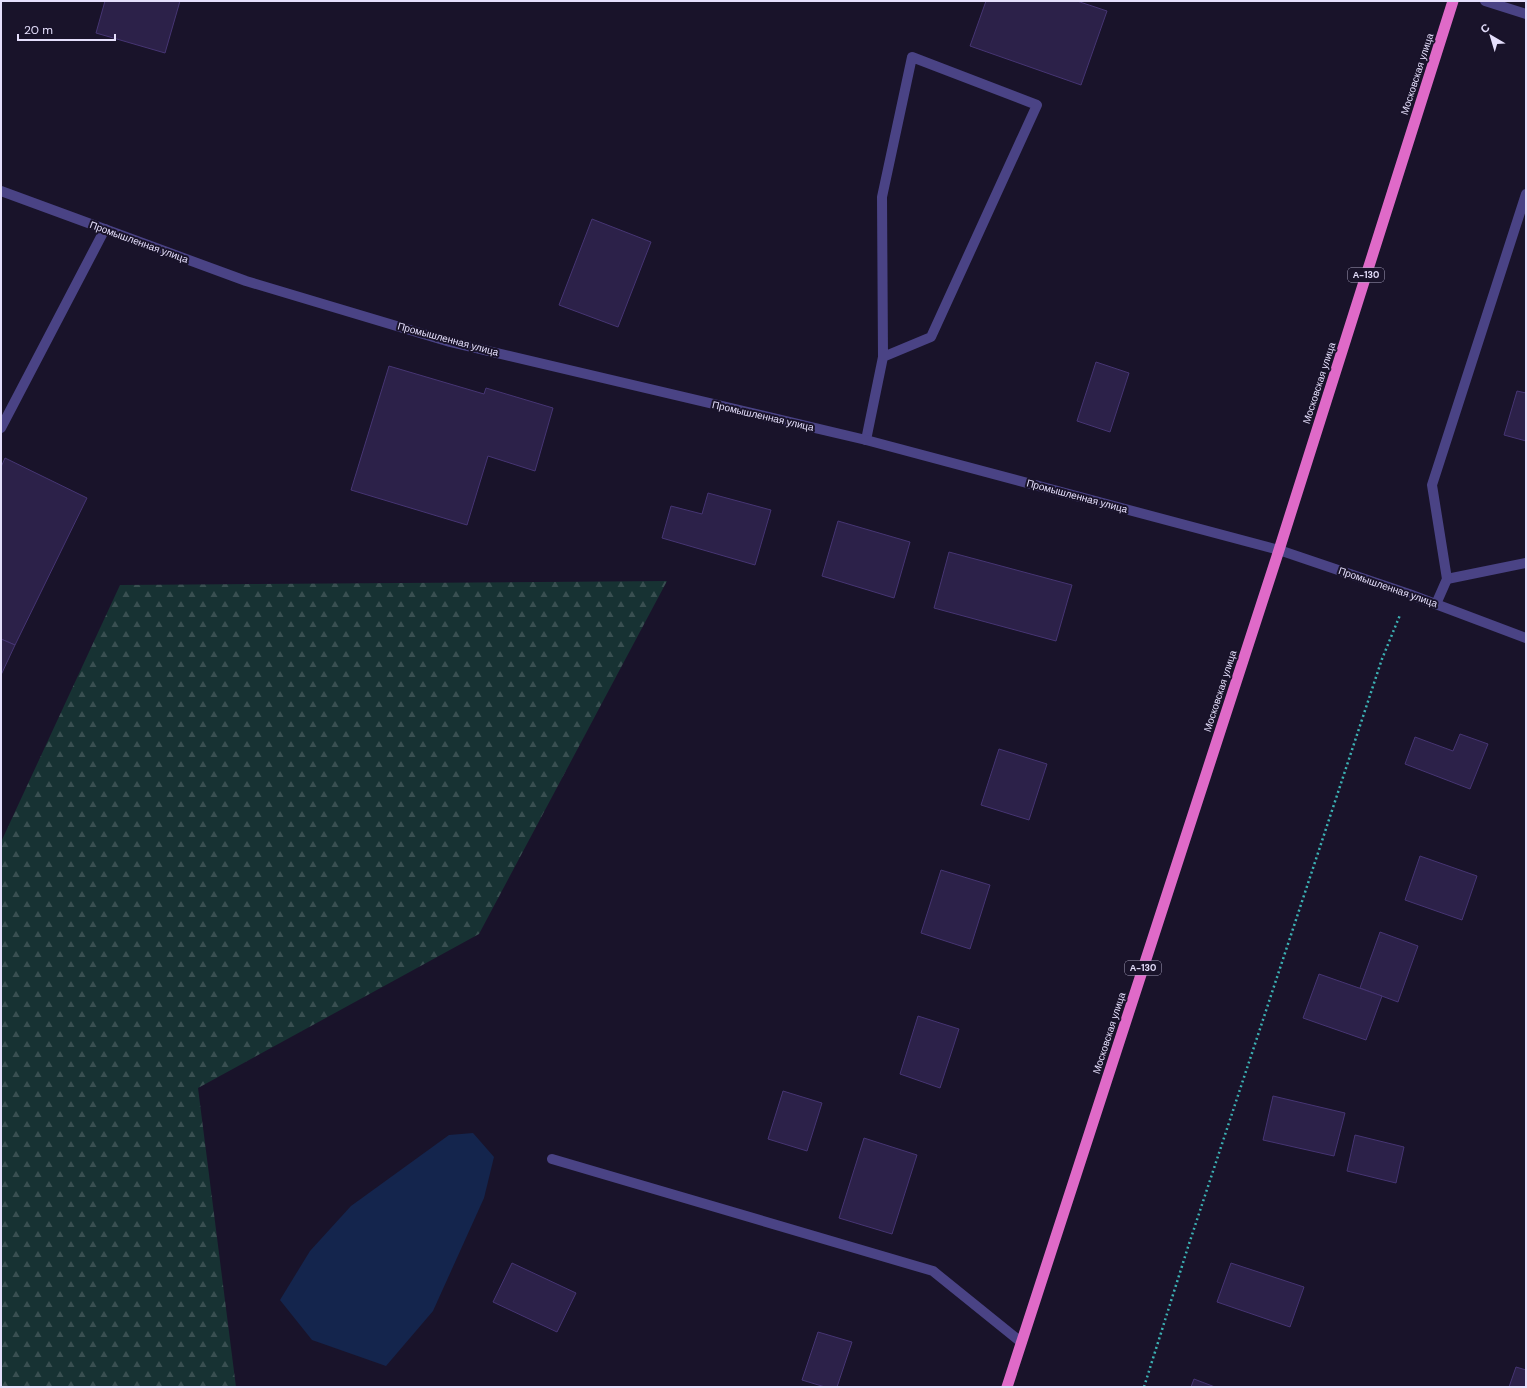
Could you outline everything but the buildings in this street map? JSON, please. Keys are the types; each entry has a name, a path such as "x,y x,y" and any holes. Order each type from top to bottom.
{"highway":[{"name":"Московская улица","path":"1007,1387 1279,550 1452,1"}],"street":[{"path":"1485,1 1526,14"},
{"path":"866,440 883,357 882,197 912,57 1037,105 931,337 883,357"},
{"name":"Промышленная улица","path":"1,191 246,281 450,342 866,440 1279,550 1409,594 1526,638"},
{"path":"1436,604 1447,579 1432,485 1526,194"},
{"path":"1,428 105,229"},
{"path":"1447,579 1526,563"},
{"path":"552,1159 933,1272 1021,1342"}],"path":[{"path":"1144,1387 1188,1247 1382,659 1409,594"}],"green space":[{"path":"667,581 479,934 198,1088 236,1387 1,1387 1,842 120,585"}],"water":[{"path":"473,1133 494,1157 484,1198 433,1311 386,1366 312,1340 280,1300 310,1251 351,1206 449,1135"}]}
